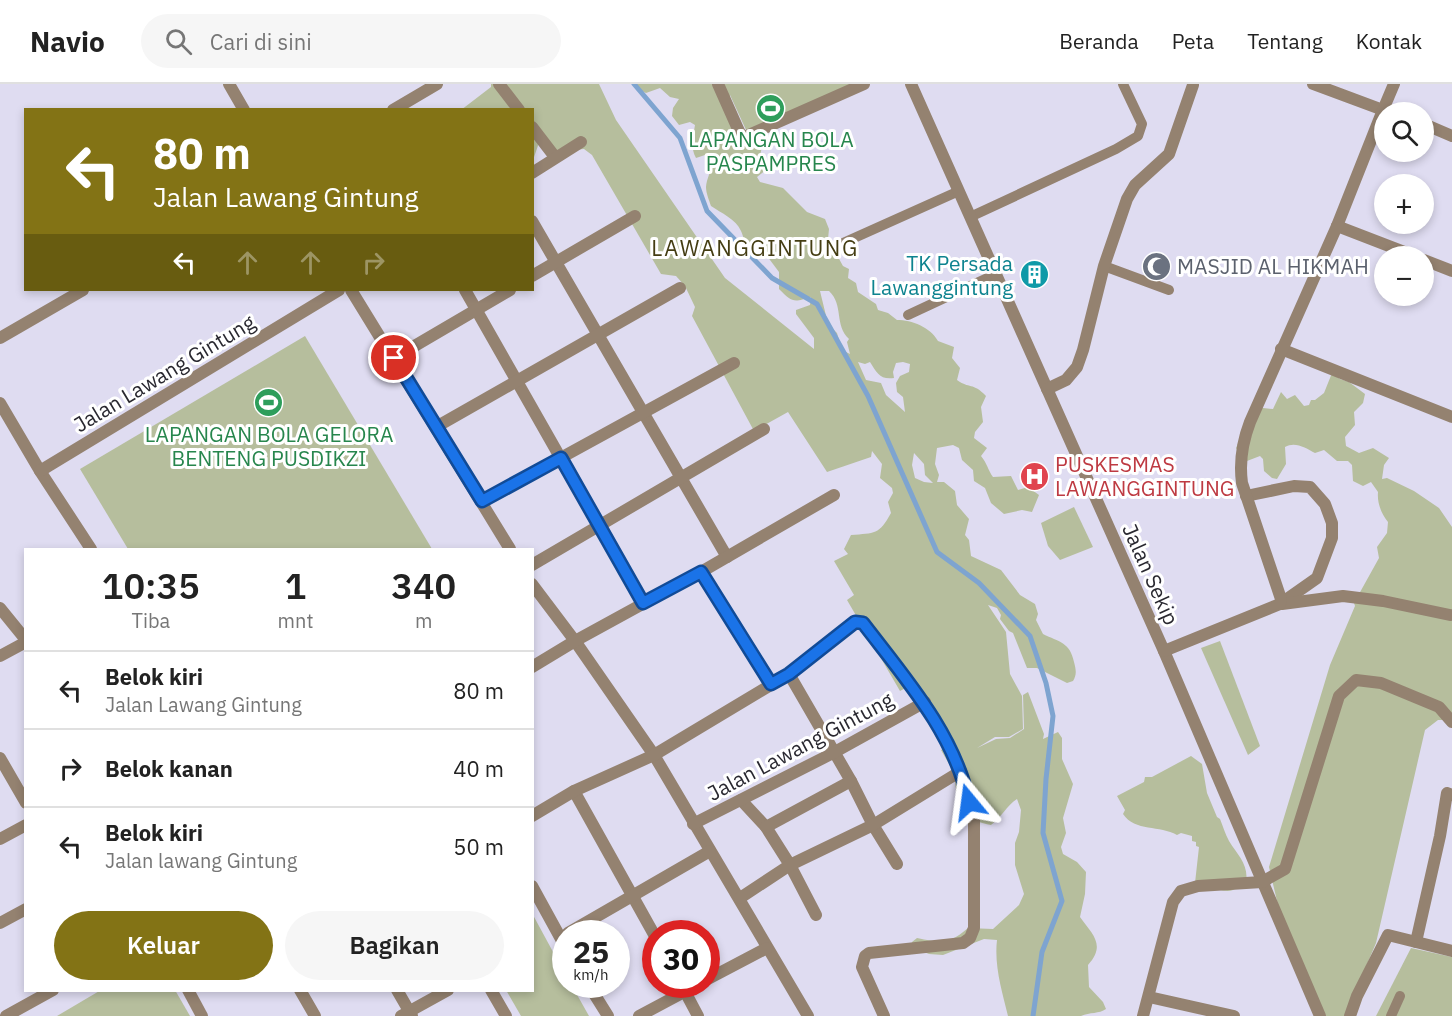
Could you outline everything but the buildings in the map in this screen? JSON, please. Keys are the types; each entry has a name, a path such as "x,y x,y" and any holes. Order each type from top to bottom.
{"street":[{"path":"229,84 242,108"},
{"path":"396,108 437,84"},
{"path":"499,84 517,108"},
{"path":"718,84 742,138 864,84"},
{"name":"Jalan Sekip","path":"911,84 1164,651 1320,1016"},
{"path":"1047,389 1066,380 1077,367 1104,266 1126,199 1135,185 1169,154 1193,84"},
{"path":"1313,84 1374,106"},
{"path":"1391,102 1394,84"},
{"path":"1434,128 1452,136"},
{"path":"534,130 555,158"},
{"path":"534,172 581,142"},
{"path":"1280,604 1281,599 1246,496 1240,470 1243,443 1281,349 1374,144"},
{"path":"534,275 635,216"},
{"path":"534,223 727,556"},
{"path":"1337,226 1389,246"},
{"path":"1434,264 1452,271"},
{"path":"436,427 680,288"},
{"path":"0,338 81,291"},
{"name":"Jalan Lawang Gintung","path":"40,471 337,291"},
{"path":"352,291 509,548"},
{"path":"466,291 643,603"},
{"path":"394,358 508,291"},
{"path":"1281,349 1452,417"},
{"path":"482,501 734,363"},
{"path":"0,403 40,471 90,548"},
{"path":"534,565 764,429"},
{"path":"1164,651 1280,604 1317,578 1332,538 1332,523 1325,504 1310,487 1294,486 1246,496"},
{"path":"534,666 834,495"},
{"path":"701,572 771,684"},
{"name":"Jalan Lawang Gintung","path":"534,587 575,641 654,755 808,1016"},
{"path":"1280,604 1343,596 1383,601 1450,615"},
{"path":"0,608 24,638"},
{"name":"Jalan Lawang Gintung","path":"534,815 574,791 654,755 789,674 855,622 860,621 925,702 961,771 969,802"},
{"path":"0,656 24,642"},
{"path":"789,674 897,864"},
{"path":"1143,1016 1173,902 1181,891 1198,886 1262,882 1285,869 1339,696 1356,680 1381,683 1439,707 1452,722"},
{"name":"Jalan Lawang Gintung","path":"693,824 833,753 925,702"},
{"path":"1,762 24,800"},
{"path":"740,898 790,865 873,825 961,771"},
{"path":"766,827 851,781"},
{"path":"574,791 646,920"},
{"path":"1416,942 1440,836 1446,793 1452,795"},
{"path":"741,800 766,827 790,865 816,915"},
{"path":"884,1016 862,967 865,956 869,953 963,943 970,938 974,928 974,818"},
{"path":"0,839 24,826"},
{"path":"594,920 710,851"},
{"path":"534,889 554,920"},
{"path":"0,923 24,910"},
{"path":"1350,1016 1357,996 1388,935 1452,951"},
{"path":"720,973 767,948"},
{"path":"6,1016 49,992"},
{"path":"189,992 202,1016"},
{"path":"301,992 315,1016"},
{"path":"398,992 407,1015 445,992"},
{"path":"492,992 506,1016"},
{"path":"1149,997 1234,1016"},
{"path":"597,998 608,1016"},
{"path":"639,1016 667,998"},
{"path":"688,998 698,1016"}],"lane":[{"path":"970,217 1116,149 1138,136 1142,124 1123,84"},
{"path":"843,243 959,191"},
{"path":"1104,266 1168,290"},
{"path":"908,315 996,273"},
{"path":"1391,1016 1400,996"}],"green space":[{"path":"491,84 599,84 616,120 725,278 814,349 814,338 796,314 796,310 810,305 811,297 793,300 783,293 779,289 779,272 764,252 752,252 736,223 711,206 706,187 711,167 705,155 696,158 694,154 692,142 695,125 690,122 679,125 672,116 673,108 679,99 670,97 660,88 646,93 636,88 635,84 862,84 747,132 730,95 731,121 738,137 757,133 764,138 759,160 766,170 757,177 760,182 783,188 807,212 825,219 829,229 828,239 843,266 849,269 848,278 856,283 858,292 876,304 878,310 888,313 897,320 920,325 938,341 954,347 952,358 960,368 957,380 978,389 986,396 981,407 983,422 975,432 974,438 987,448 981,456 991,474 993,477 1011,476 1018,490 1028,487 1039,495 1032,512 1022,510 1004,514 991,503 985,488 974,481 973,470 962,460 959,448 953,445 937,448 935,464 939,475 937,482 944,482 955,491 957,505 969,519 965,535 969,540 971,556 1001,570 1020,595 1035,604 1038,614 1036,620 1043,634 1067,646 1072,655 1076,674 1073,681 1067,683 1037,668 1027,668 1013,633 1000,619 1001,615 997,608 988,605 1006,632 1010,674 1022,696 1023,729 1009,737 995,737 977,748 996,739 1010,738 1024,729 1023,695 1028,692 1044,734 1043,739 1058,732 1062,738 1062,759 1073,784 1063,818 1066,833 1061,847 1063,854 1077,862 1086,872 1085,894 1080,917 1096,940 1097,946 1088,965 1089,987 1103,1002 1106,1009 1081,1016 1008,1016 998,969 997,940 984,939 943,955 929,954 911,947 912,942 917,938 944,941 950,940 968,928 993,929 1019,905 1024,894 1015,865 1015,843 1019,832 1021,810 1017,799 991,825 977,821 968,810 958,808 954,772 950,765 962,757 949,764 941,750 950,745 913,684 900,691 847,600 854,595 834,561 848,554 844,549 851,535 876,532 891,513 888,502 893,493 892,488 880,478 882,464 872,451 871,457 827,472 788,412 754,431 692,316 695,307 685,286 676,276 661,274 592,155 584,149 574,150 563,160 541,137 534,157 534,108 464,108 491,87","holes":["820,291 829,291 834,297 842,328 849,339 847,342 850,354 842,350 837,333 828,324","858,362 865,364 870,362 879,375 885,378 894,378 896,363 910,364 909,372 900,376 896,383 897,392 903,397 905,412 886,395 881,383 866,380","914,453 924,464 925,475 933,483 915,478 912,465"]},
{"name":"LAPANGAN BOLA GELORA BENTENG PUSDIKZI","path":"305,336 431,548 127,548 80,469"},
{"path":"1332,373 1365,394 1363,403 1354,412 1355,425 1345,437 1346,446 1359,453 1373,448 1389,458 1384,465 1382,479 1387,478 1414,491 1439,508 1452,527 1452,719 1438,720 1425,730 1376,943 1345,1016 1326,1016 1286,939 1269,867 1330,665 1355,606 1354,603 1379,558 1377,547 1387,533 1388,522 1380,508 1378,492 1371,482 1363,486 1353,481 1352,465 1348,461 1337,461 1324,450 1315,453 1300,446 1289,445 1285,447 1286,464 1277,479 1264,471 1263,459 1260,456 1247,461 1242,459 1236,448 1254,407 1273,409 1281,392 1287,399 1295,395 1304,406 1309,405 1311,400 1315,400 1324,393"},
{"path":"1074,507 1093,547 1060,560 1048,546 1041,523"},
{"path":"1220,641 1260,746 1248,755 1201,648"},
{"path":"1191,756 1202,764 1207,793 1246,871 1246,883 1233,890 1225,891 1195,883 1199,847 1196,846 1196,842 1192,841 1192,836 1181,833 1177,835 1141,826 1128,820 1123,814 1125,810 1117,796 1144,782 1145,777 1152,777"},
{"path":"534,917 552,950 552,998 579,998 589,1016 521,1016 507,992 534,992"},
{"path":"1411,948 1452,957 1452,1016 1376,1016"},
{"path":"98,992 176,992 190,1016 57,1016"}],"waterway":[{"path":"634,84 680,138 707,211 772,278 817,304 868,396 937,552 979,583 1030,636 1046,683 1053,716 1043,833 1062,901 1042,952 1033,1016"}],"place":[{"name":"LAPANGAN BOLA PASPAMPRES","path":"771,108"},
{"name":"MASJID AL HIKMAH","path":"1156,266"},
{"name":"TK Persada Lawanggintung","path":"1034,275"},
{"name":"LAPANGAN BOLA GELORA BENTENG PUSDIKZI","path":"269,403"},
{"name":"PUSKESMAS LAWANGGINTUNG","path":"1034,476"}],"district":[{"name":"LAWANGGINTUNG","path":"755,247"}],"route":[{"path":"394,358 482,501 561,458 643,603 701,572 771,684 789,674 855,622 863,623 925,702 961,771 969,802"}]}
